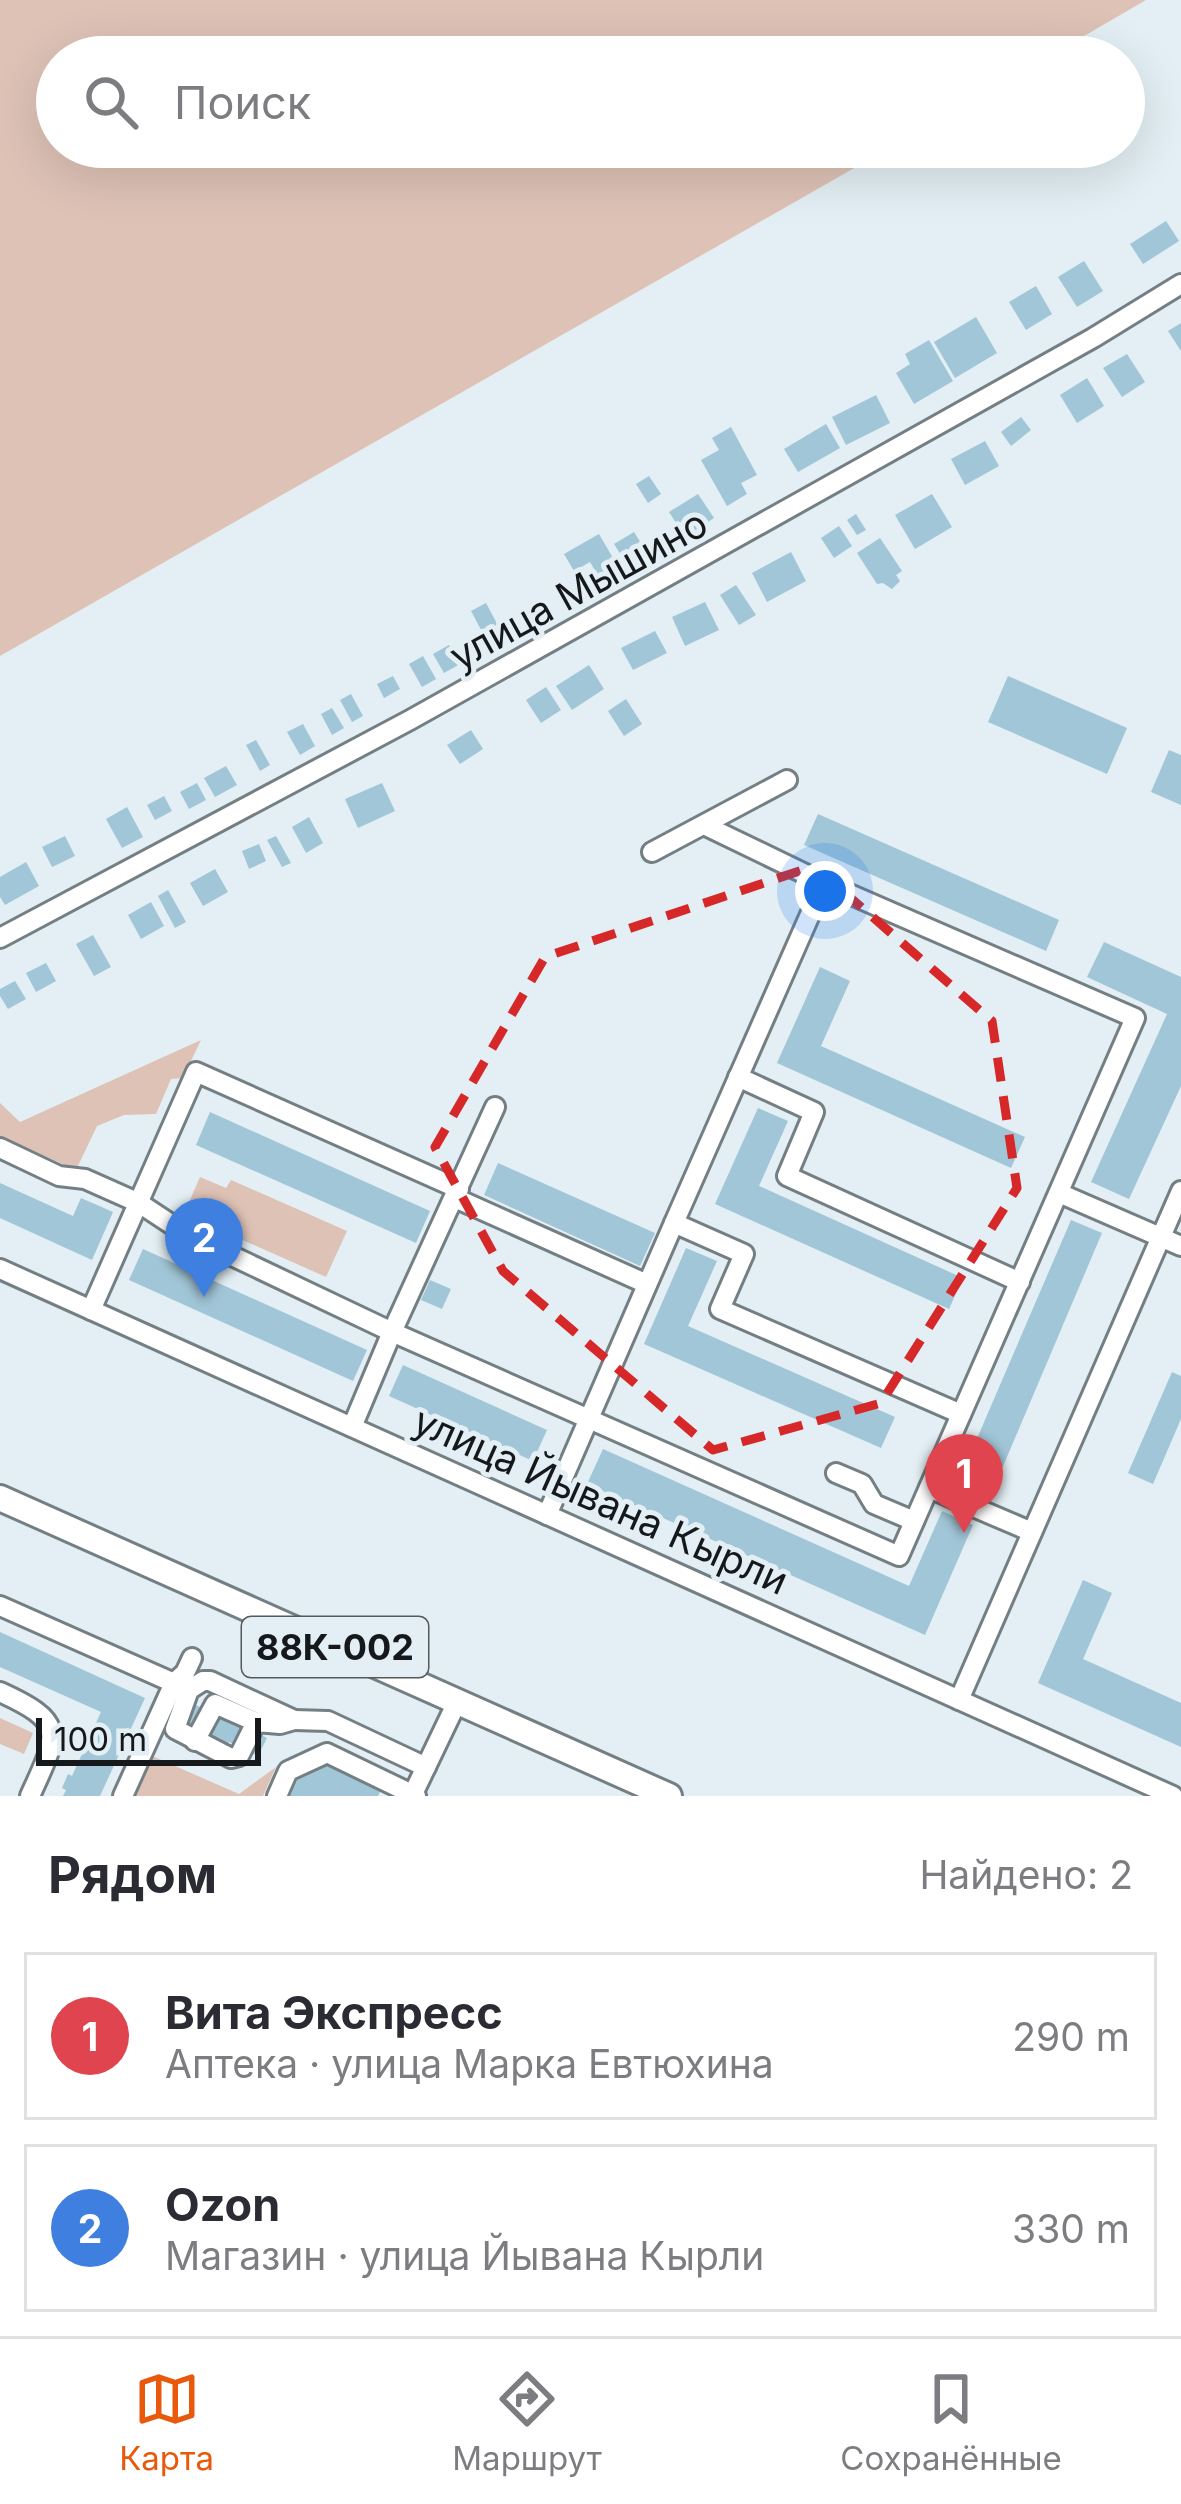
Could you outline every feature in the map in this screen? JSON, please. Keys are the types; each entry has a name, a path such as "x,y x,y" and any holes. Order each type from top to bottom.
{"main road":[{"name":"88К-002","path":"0,1498 669,1796"}],"street":[{"name":"улица Мышино","path":"0,938 428,710 1072,350 1181,284"},
{"path":"652,852 787,780"},
{"path":"0,1148 59,1176 85,1179 139,1204 187,1234 392,1331 899,1556 1135,1018 824,883 708,827"},
{"path":"547,1515 824,883"},
{"path":"91,1310 196,1072 647,1284"},
{"path":"739,1077 814,1112 787,1176 1020,1282"},
{"path":"352,1427 495,1107"},
{"path":"959,1700 1181,1191"},
{"path":"1059,1193 1181,1246"},
{"path":"674,1223 744,1254 720,1309 961,1414"},
{"name":"улица Йывана Кырли","path":"0,1269 1173,1796"},
{"path":"836,1473 862,1484 874,1504 914,1521"},
{"path":"928,1488 1032,1532"},
{"path":"0,1606 173,1683"},
{"path":"123,1796 173,1683 192,1658"},
{"path":"256,1722 236,1758 174,1727 192,1685 203,1681 294,1720"},
{"path":"0,1692 38,1711 50,1727 52,1747 31,1796"},
{"path":"277,1796 288,1771 327,1753 413,1796 457,1702"},
{"path":"196,1741 215,1705 220,1705 256,1722 328,1721 426,1766"}],"highlighted area":[{"path":"814,866 992,1021 1017,1188 881,1403 713,1450 503,1271 435,1147 545,957"}],"shaded area":[{"path":"0,0 1146,0 1084,36 36,36 36,168 854,168 0,656"},
{"path":"201,1040 183,1078 171,1079 156,1114 124,1115 97,1126 76,1170 0,1136 0,1103 20,1122"},
{"path":"200,1177 226,1188 231,1180 347,1231 326,1277 184,1214"},
{"path":"0,1718 33,1733 24,1754 0,1744"},
{"path":"150,1755 239,1794 276,1767 263,1796 132,1796"}],"building":[{"path":"1166,221 1179,241 1143,264 1130,244"},
{"path":"1084,261 1103,291 1077,307 1058,277"},
{"path":"1036,286 1052,314 1026,330 1009,302"},
{"path":"976,317 997,353 955,378 934,342"},
{"path":"1181,323 1181,351 1168,331"},
{"path":"929,340 953,381 914,404 896,373 910,364 905,354"},
{"path":"1127,354 1145,382 1122,397 1103,368"},
{"path":"1087,378 1104,406 1077,423 1060,395"},
{"path":"876,395 890,423 846,445 832,417"},
{"path":"1021,417 1031,430 1011,446 1001,432"},
{"path":"826,424 840,448 798,472 784,449"},
{"path":"731,427 757,475 741,483 747,494 727,506 701,460 719,450 712,438"},
{"path":"985,441 999,466 965,485 951,459"},
{"path":"649,476 661,494 648,503 636,484"},
{"path":"698,494 714,518 685,537 669,512"},
{"path":"932,494 952,527 915,549 895,515"},
{"path":"856,514 866,530 857,535 847,520"},
{"path":"839,526 852,546 834,558 821,538"},
{"path":"634,532 649,556 630,569 614,544"},
{"path":"599,534 620,570 601,581 590,562 574,571 564,554"},
{"path":"880,538 902,571 892,589 877,584 857,553"},
{"path":"791,552 806,581 767,602 752,573"},
{"path":"736,585 756,615 739,625 720,595"},
{"path":"705,602 719,630 685,646 672,617"},
{"path":"486,603 503,635 488,643 471,611"},
{"path":"655,631 667,653 633,670 621,648"},
{"path":"449,645 460,664 444,673 433,654"},
{"path":"423,656 436,679 422,687 409,664"},
{"path":"589,665 604,689 572,710 556,686"},
{"path":"393,676 400,689 384,698 377,684"},
{"path":"1008,676 1127,728 1107,774 988,722"},
{"path":"546,687 561,710 541,723 526,700"},
{"path":"351,694 363,716 352,722 340,700"},
{"path":"626,699 642,724 624,736 608,711"},
{"path":"332,708 344,728 332,735 321,714"},
{"path":"303,724 315,746 300,755 287,732"},
{"path":"471,730 483,749 460,764 447,745"},
{"path":"256,740 270,765 260,771 246,745"},
{"path":"1169,750 1181,755 1181,805 1151,792"},
{"path":"226,766 237,785 215,797 204,778"},
{"path":"197,783 206,800 189,809 180,792"},
{"path":"382,783 395,811 358,828 345,799"},
{"path":"164,796 172,811 155,820 147,805"},
{"path":"127,807 143,837 122,848 106,819"},
{"path":"818,814 1059,920 1046,951 804,845"},
{"path":"309,817 323,843 306,853 292,827"},
{"path":"65,836 75,856 52,867 42,847"},
{"path":"276,836 291,863 282,867 267,840"},
{"path":"259,844 266,861 249,869 242,851"},
{"path":"26,862 39,886 5,905 0,877"},
{"path":"215,869 228,892 203,906 190,883"},
{"path":"168,890 186,922 175,928 158,896"},
{"path":"151,902 164,926 141,939 128,915"},
{"path":"93,935 111,967 94,976 76,944"},
{"path":"1104,942 1181,977 1181,1086 1129,1199 1091,1182 1167,1014 1087,977"},
{"path":"46,963 56,981 36,992 26,973"},
{"path":"820,967 850,981 821,1046 1025,1137 1011,1168 777,1063"},
{"path":"15,981 26,999 8,1009 0,989"},
{"path":"758,1108 788,1121 759,1186 963,1278 949,1309 715,1204"},
{"path":"210,1112 430,1211 416,1243 196,1145"},
{"path":"498,1163 655,1233 640,1266 484,1195"},
{"path":"0,1183 73,1216 81,1198 113,1212 92,1260 0,1218"},
{"path":"1071,1220 1102,1233 1001,1471 969,1457"},
{"path":"686,1248 717,1261 688,1326 895,1417 881,1448 644,1344"},
{"path":"143,1249 367,1350 353,1381 129,1280"},
{"path":"430,1280 451,1289 442,1309 421,1300"},
{"path":"403,1365 547,1430 533,1461 389,1396"},
{"path":"1172,1372 1181,1376 1181,1419 1153,1484 1128,1473"},
{"path":"603,1449 909,1586 942,1511 973,1525 925,1635 587,1484"},
{"path":"1083,1580 1112,1593 1083,1659 1181,1703 1181,1747 1038,1683"},
{"path":"0,1632 145,1698 100,1796 63,1796 66,1790 62,1788 101,1712 0,1667"},
{"path":"194,1704 223,1719 226,1714 267,1738 258,1756 186,1722"},
{"path":"323,1761 381,1790 378,1796 290,1796 302,1770"}],"place":[{"name":"Ozon","path":"204,1297"},
{"name":"Вита Экспресс","path":"964,1533"}]}
